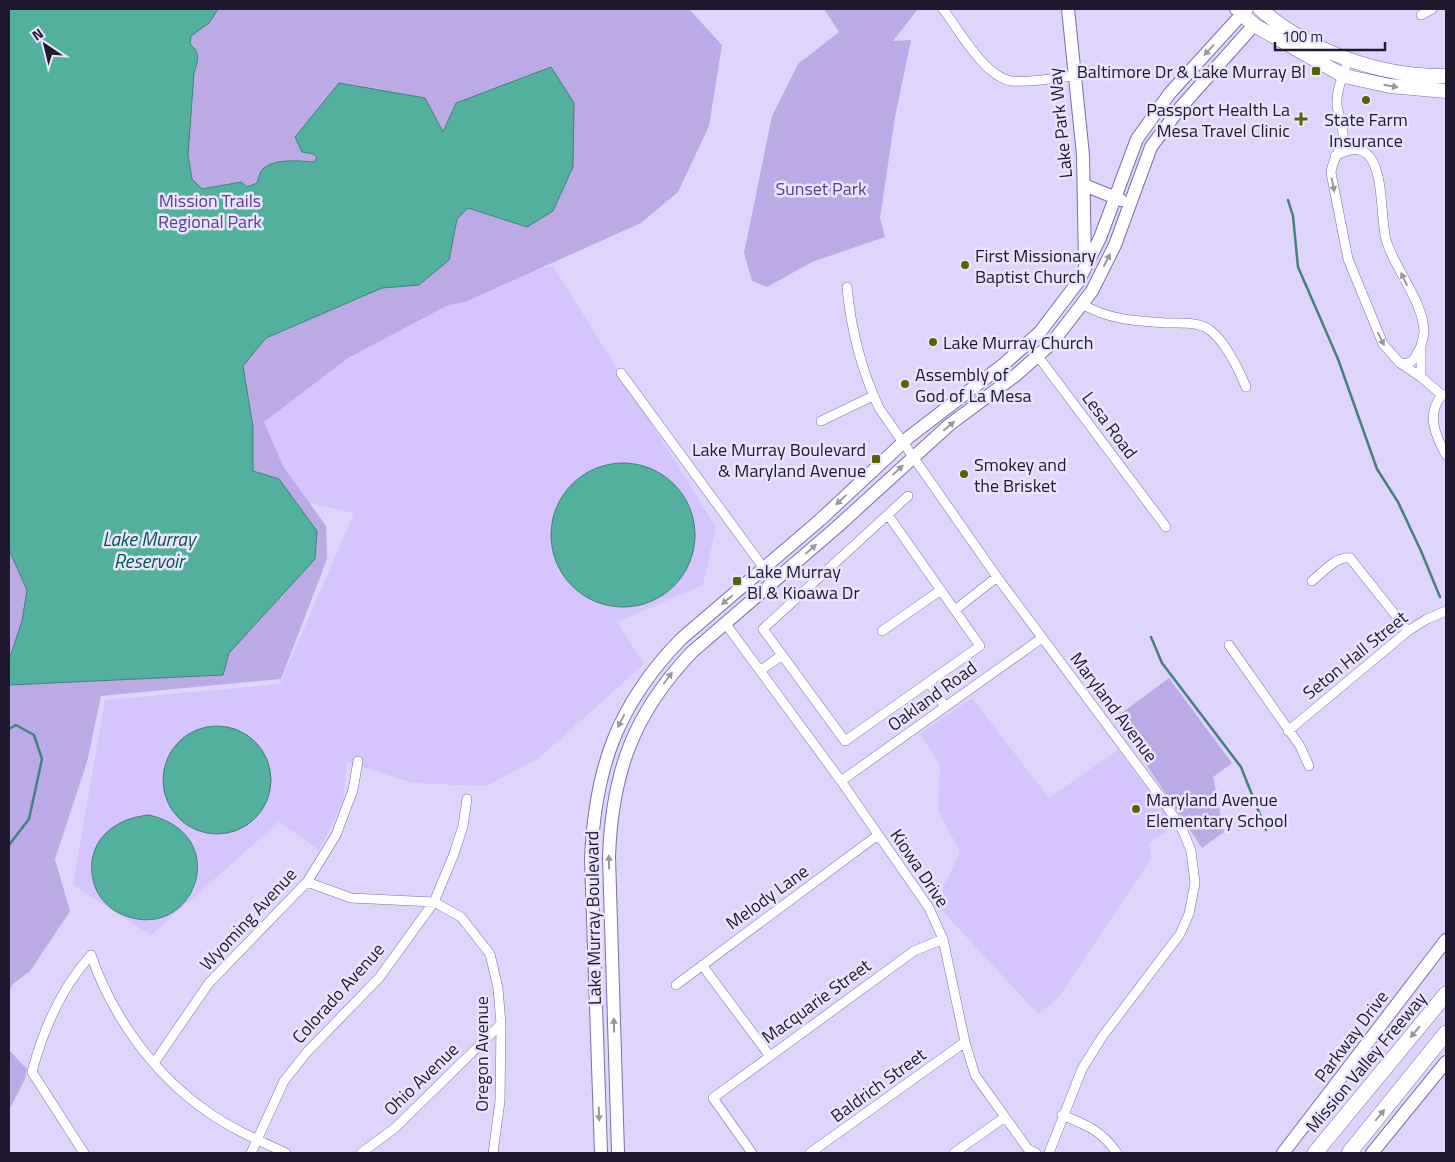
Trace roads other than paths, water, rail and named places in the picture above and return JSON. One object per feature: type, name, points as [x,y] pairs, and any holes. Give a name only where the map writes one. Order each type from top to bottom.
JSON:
[{"type":"highway","name":"Mission Valley Freeway","points":[[1315,1153],[1446,994]]},
{"type":"highway","points":[[1349,1153],[1446,1033]]},
{"type":"main road","name":"Lake Park Way","points":[[1068,9],[1073,76],[1080,124],[1084,185],[1129,203]]},
{"type":"main road","name":"Lake Murray Boulevard","points":[[601,1153],[591,859],[593,821],[606,757],[617,728],[634,696],[663,658],[681,639],[764,569],[903,443],[1028,343],[1059,308],[1078,282],[1100,238],[1137,139],[1151,118],[1241,10]]},
{"type":"main road","points":[[1241,10],[1254,25],[1344,76],[1390,86],[1446,92]]},
{"type":"main road","name":"Lake Murray Boulevard","points":[[618,1153],[609,857],[610,824],[623,762],[641,720],[664,684],[692,652],[774,582],[949,425],[1016,375],[1038,356],[1062,331],[1092,291],[1115,245],[1151,147],[1166,125],[1210,72],[1254,25],[1264,10]]},
{"type":"main road","points":[[1264,10],[1321,48],[1348,59],[1392,72],[1446,76]]},
{"type":"main road","points":[[1084,185],[1085,266]]},
{"type":"main road","name":"Parkway Drive","points":[[1283,1153],[1446,940]]},
{"type":"main road","points":[[1372,1153],[1446,1062]]},
{"type":"main road","points":[[598,1075],[615,1074]]},
{"type":"street","points":[[943,9],[986,68],[998,76],[1018,81],[1073,76]]},
{"type":"street","points":[[1421,15],[1432,9]]},
{"type":"street","points":[[1348,59],[1344,76],[1338,87],[1337,104],[1344,139],[1335,156],[1331,173],[1348,259],[1383,344],[1400,363],[1444,394],[1435,403],[1433,422],[1438,440],[1446,455]]},
{"type":"street","points":[[1344,139],[1374,163],[1380,178],[1386,242],[1420,314],[1424,331],[1421,376]]},
{"type":"street","points":[[1335,156],[1346,151],[1361,152]]},
{"type":"street","name":"Maryland Avenue","points":[[847,288],[856,343],[873,396],[912,457],[997,577],[1160,796],[1188,841],[1195,872],[1193,904],[1180,934],[1102,1037],[1082,1069],[1062,1115],[1049,1153]]},
{"type":"street","points":[[1082,304],[1092,310],[1128,321],[1191,323],[1205,328],[1232,358],[1246,387]]},
{"type":"street","name":"Lesa Road","points":[[1028,343],[1166,527]]},
{"type":"street","points":[[1400,363],[1413,362],[1422,346]]},
{"type":"street","points":[[621,373],[774,582]]},
{"type":"street","points":[[821,421],[873,396]]},
{"type":"street","points":[[888,515],[980,646],[845,741],[763,630],[908,496]]},
{"type":"street","points":[[1312,580],[1337,561],[1344,557],[1350,558],[1408,631]]},
{"type":"street","points":[[955,610],[997,577]]},
{"type":"street","points":[[882,631],[941,590]]},
{"type":"street","name":"Seton Hall Street","points":[[1288,731],[1408,631],[1427,619],[1446,611]]},
{"type":"street","name":"Kiowa Drive","points":[[725,624],[916,887],[932,913],[943,939],[965,1042],[975,1075],[1028,1149],[1036,1153]]},
{"type":"street","name":"Oakland Road","points":[[840,781],[1042,638]]},
{"type":"street","points":[[1229,645],[1288,731],[1309,766]]},
{"type":"street","points":[[760,671],[782,655]]},
{"type":"street","points":[[929,682],[945,707]]},
{"type":"street","name":"Wyoming Avenue","points":[[154,1063],[209,983],[307,882],[336,835],[353,790],[358,761]]},
{"type":"street","name":"Colorado Avenue","points":[[251,1153],[284,1082],[307,1052],[379,978],[434,902],[454,854],[463,826],[467,798]]},
{"type":"street","name":"Melody Lane","points":[[676,984],[878,835]]},
{"type":"street","name":"Oregon Avenue","points":[[307,882],[351,898],[434,902],[461,917],[490,954],[498,988],[501,1024],[500,1101],[493,1153]]},
{"type":"street","name":"Macquarie Street","points":[[752,1153],[713,1098],[769,1055],[914,951],[943,939]]},
{"type":"street","points":[[84,1153],[32,1072],[56,1008],[74,974],[91,954],[100,982],[124,1026],[154,1063],[207,1112],[257,1140],[286,1153]]},
{"type":"street","points":[[702,966],[769,1055]]},
{"type":"street","name":"Ohio Avenue","points":[[361,1153],[395,1128],[501,1024]]},
{"type":"street","name":"Baldrich Street","points":[[810,1153],[965,1042]]},
{"type":"street","points":[[1062,1115],[1089,1126],[1107,1138],[1117,1153]]},
{"type":"street","points":[[954,1153],[1005,1117]]},
{"type":"water","name":"Lake Murray Reservoir","points":[[9,9],[218,9],[209,23],[191,36],[190,44],[198,57],[194,73],[188,155],[192,179],[202,189],[241,182],[247,187],[257,183],[262,171],[274,163],[287,161],[314,162],[317,158],[314,154],[302,152],[295,137],[339,83],[425,98],[443,132],[456,103],[551,67],[574,103],[573,167],[553,211],[527,227],[468,208],[457,219],[449,260],[419,285],[382,288],[266,338],[243,366],[253,427],[253,471],[279,479],[317,531],[315,559],[229,653],[223,675],[9,685],[9,660],[22,621],[27,590],[9,550]]},
{"type":"water","points":[[623,463],[651,468],[674,484],[690,507],[695,535],[690,563],[674,586],[651,602],[623,607],[595,602],[572,586],[556,563],[551,535],[556,507],[572,484],[595,468]]},
{"type":"water","points":[[217,726],[238,730],[255,742],[267,759],[271,780],[267,801],[255,818],[238,830],[217,834],[196,830],[179,818],[167,801],[163,780],[167,759],[179,742],[196,730]]},
{"type":"water","points":[[149,815],[176,826],[191,843],[197,864],[195,884],[184,902],[168,915],[146,920],[121,914],[108,906],[96,889],[92,870],[93,857],[97,845],[112,828],[123,821]]},
{"type":"waterway","points":[[1288,200],[1293,216],[1298,267],[1338,359],[1377,469],[1398,502],[1440,597]]},
{"type":"waterway","points":[[1151,637],[1162,663],[1241,767],[1266,830]]},
{"type":"waterway","points":[[9,729],[16,725],[34,735],[42,759],[29,819],[9,845]]},
{"type":"place","name":"Baltimore Dr & Lake Murray Bl","points":[[1316,71]]},
{"type":"place","name":"State Farm Insurance","points":[[1366,100]]},
{"type":"place","name":"Passport Health La Mesa Travel Clinic","points":[[1301,119]]},
{"type":"place","name":"First Missionary Baptist Church","points":[[965,265]]},
{"type":"place","name":"Lake Murray Church","points":[[933,342]]},
{"type":"place","name":"Assembly of God of La Mesa","points":[[905,384]]},
{"type":"place","name":"Lake Murray Boulevard & Maryland Avenue","points":[[876,459]]},
{"type":"place","name":"Smokey and the Brisket","points":[[964,474]]},
{"type":"place","name":"Lake Murray Bl & Kioawa Dr","points":[[737,581]]},
{"type":"place","name":"Maryland Avenue Elementary School","points":[[1136,809]]},
{"type":"park label","name":"Sunset Park","points":[[821,188]]},
{"type":"park label","name":"Mission Trails Regional Park","points":[[210,210]]}]
